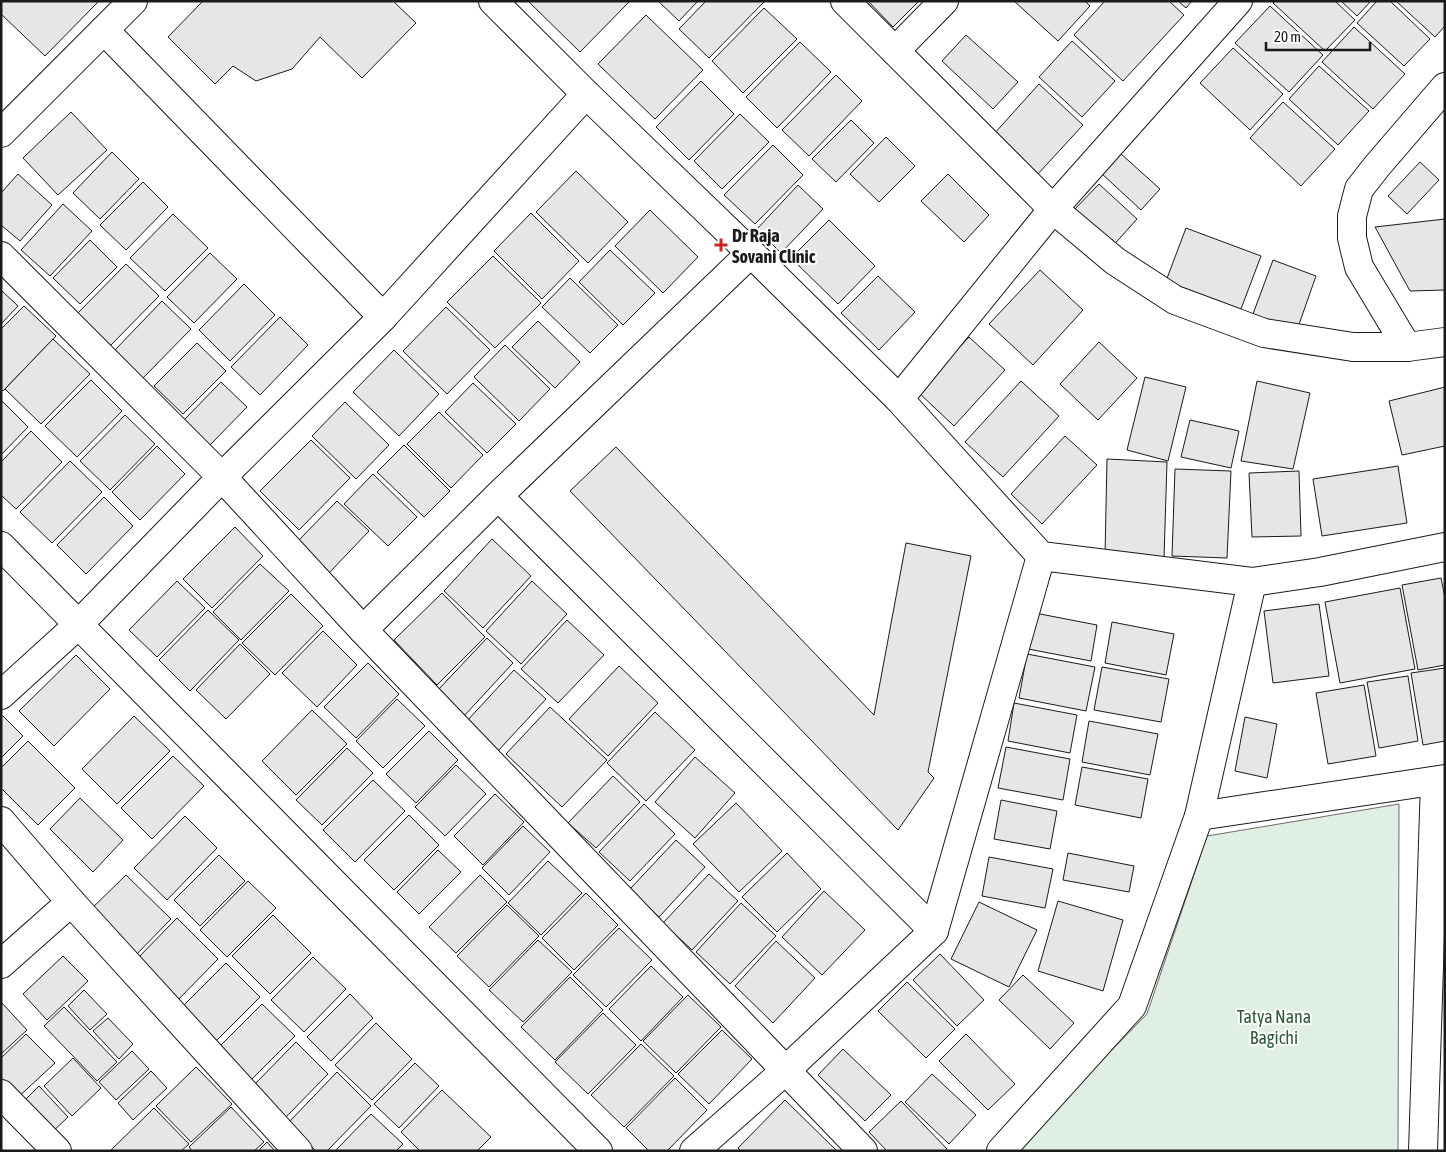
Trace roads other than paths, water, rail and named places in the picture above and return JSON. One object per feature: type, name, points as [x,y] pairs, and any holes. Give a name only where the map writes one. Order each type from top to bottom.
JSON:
[{"type":"street","points":[[1,132],[133,1]]},
{"type":"street","points":[[493,1],[899,399],[1041,556],[1252,582],[1320,572],[1445,547]]},
{"type":"street","points":[[845,1],[1053,209],[1115,261],[1175,300],[1264,333],[1353,346],[1407,347],[1445,342]]},
{"type":"street","points":[[895,51],[944,1]]},
{"type":"street","points":[[899,399],[1053,209],[1238,1]]},
{"type":"street","points":[[104,30],[383,317]]},
{"type":"street","points":[[1407,347],[1359,267],[1352,238],[1352,216],[1359,189],[1445,87]]},
{"type":"street","points":[[1,695],[78,625],[222,477],[383,317],[586,94]]},
{"type":"street","points":[[363,630],[498,496],[751,253]]},
{"type":"street","points":[[1,256],[222,477],[363,630],[863,1151]]},
{"type":"street","points":[[498,496],[934,932]]},
{"type":"street","points":[[1,546],[598,1151]]},
{"type":"street","points":[[694,1151],[786,1070],[934,932],[1041,556]]},
{"type":"street","points":[[1001,1151],[1132,1006],[1199,816],[1252,582]]},
{"type":"street","points":[[1199,816],[1440,780],[1423,1151]]},
{"type":"street","points":[[1,821],[71,902],[298,1151]]},
{"type":"street","points":[[1,964],[71,902]]},
{"type":"street","points":[[1,1094],[56,1151]]},
{"type":"place","name":"Dr Raja Sovani Clinic","points":[[721,245]]},
{"type":"park label","name":"Tatya Nana Bagichi","points":[[1274,1026]]}]
